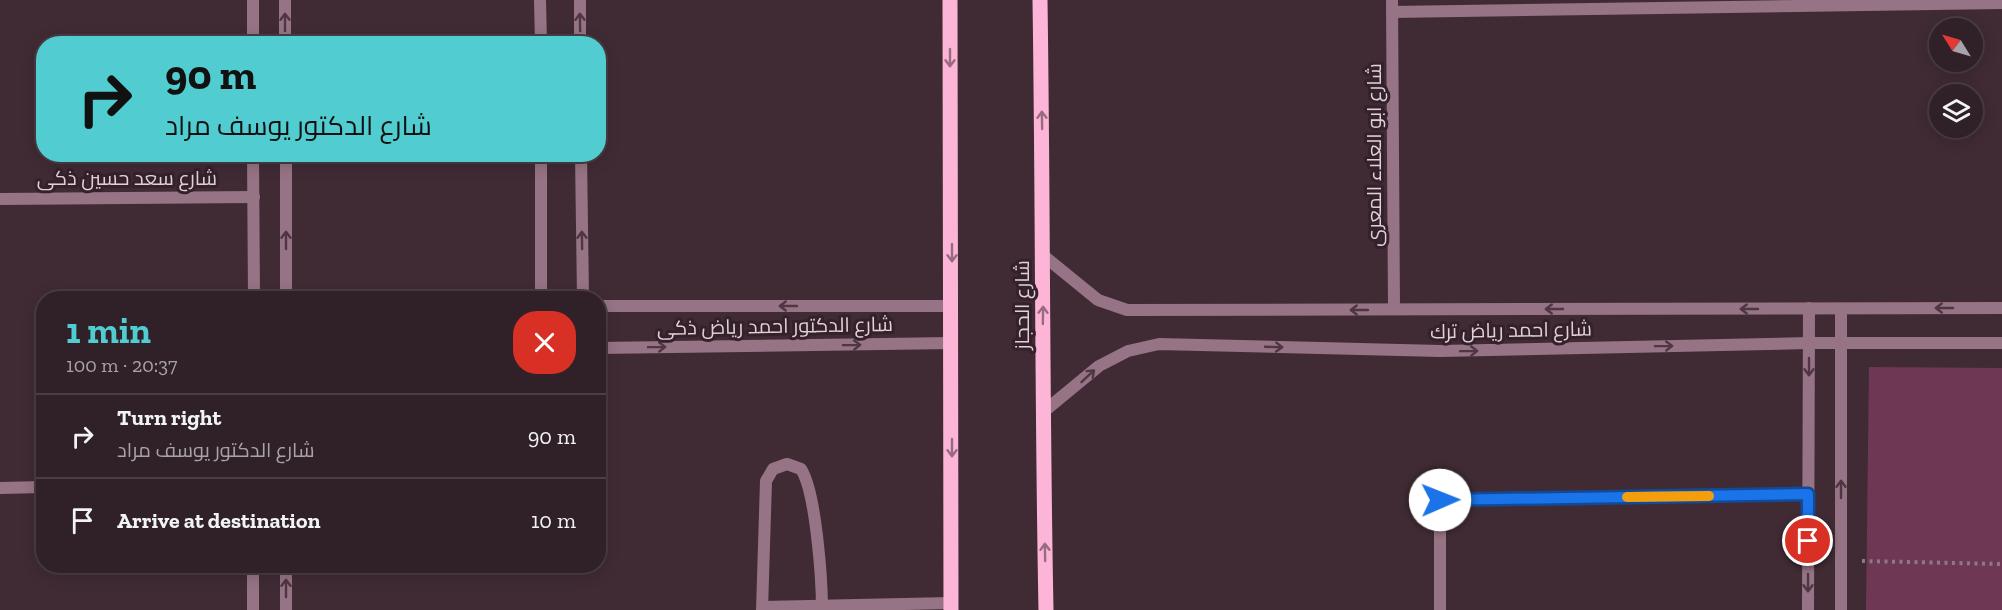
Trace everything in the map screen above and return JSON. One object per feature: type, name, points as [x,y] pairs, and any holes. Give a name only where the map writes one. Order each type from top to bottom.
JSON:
[{"type":"main road","points":[[950,0],[951,606]]},
{"type":"main road","name":"شارع الحجاز","points":[[1040,0],[1044,256],[1042,413],[1046,610]]},
{"type":"street","points":[[253,0],[253,36]]},
{"type":"street","points":[[285,0],[285,36]]},
{"type":"street","points":[[540,0],[541,36]]},
{"type":"street","points":[[580,0],[580,36]]},
{"type":"street","points":[[1392,6],[2002,3]]},
{"type":"street","name":"شارع ابو العلاء المعرى","points":[[1392,6],[1395,309]]},
{"type":"street","points":[[253,162],[254,291]]},
{"type":"street","points":[[286,162],[286,291]]},
{"type":"street","points":[[541,162],[541,291]]},
{"type":"street","points":[[581,162],[583,291]]},
{"type":"street","name":"شارع سعد حسين ذكى","points":[[0,199],[254,196]]},
{"type":"street","name":"شارع احمد رياض ترك","points":[[1044,256],[1098,300],[1127,310],[2002,308]]},
{"type":"street","name":"شارع الدكتور احمد رياض ذكى","points":[[606,306],[952,306]]},
{"type":"street","points":[[1808,610],[1809,308]]},
{"type":"street","points":[[1841,610],[1842,309]]},
{"type":"street","name":"شارع الدكتور احمد رياض ذكى","points":[[606,348],[952,343]]},
{"type":"street","name":"شارع احمد رياض ترك","points":[[1042,413],[1099,366],[1128,351],[1160,344],[1440,351],[1809,343],[2002,343]]},
{"type":"street","points":[[822,608],[817,545],[807,483],[801,469],[787,464],[773,469],[766,482],[763,609],[951,606]]},
{"type":"street","points":[[0,488],[36,487]]},
{"type":"street","points":[[1440,610],[1440,500],[1808,494]]},
{"type":"street","points":[[253,573],[253,610]]},
{"type":"street","points":[[286,573],[286,610]]},
{"type":"path","points":[[1841,561],[2002,564]]},
{"type":"shaded area","points":[[1869,367],[2002,368],[2002,610],[1866,610]]},
{"type":"slow traffic","points":[[1627,497],[1709,496]]},
{"type":"route","points":[[1440,500],[1808,494],[1808,541]]}]
